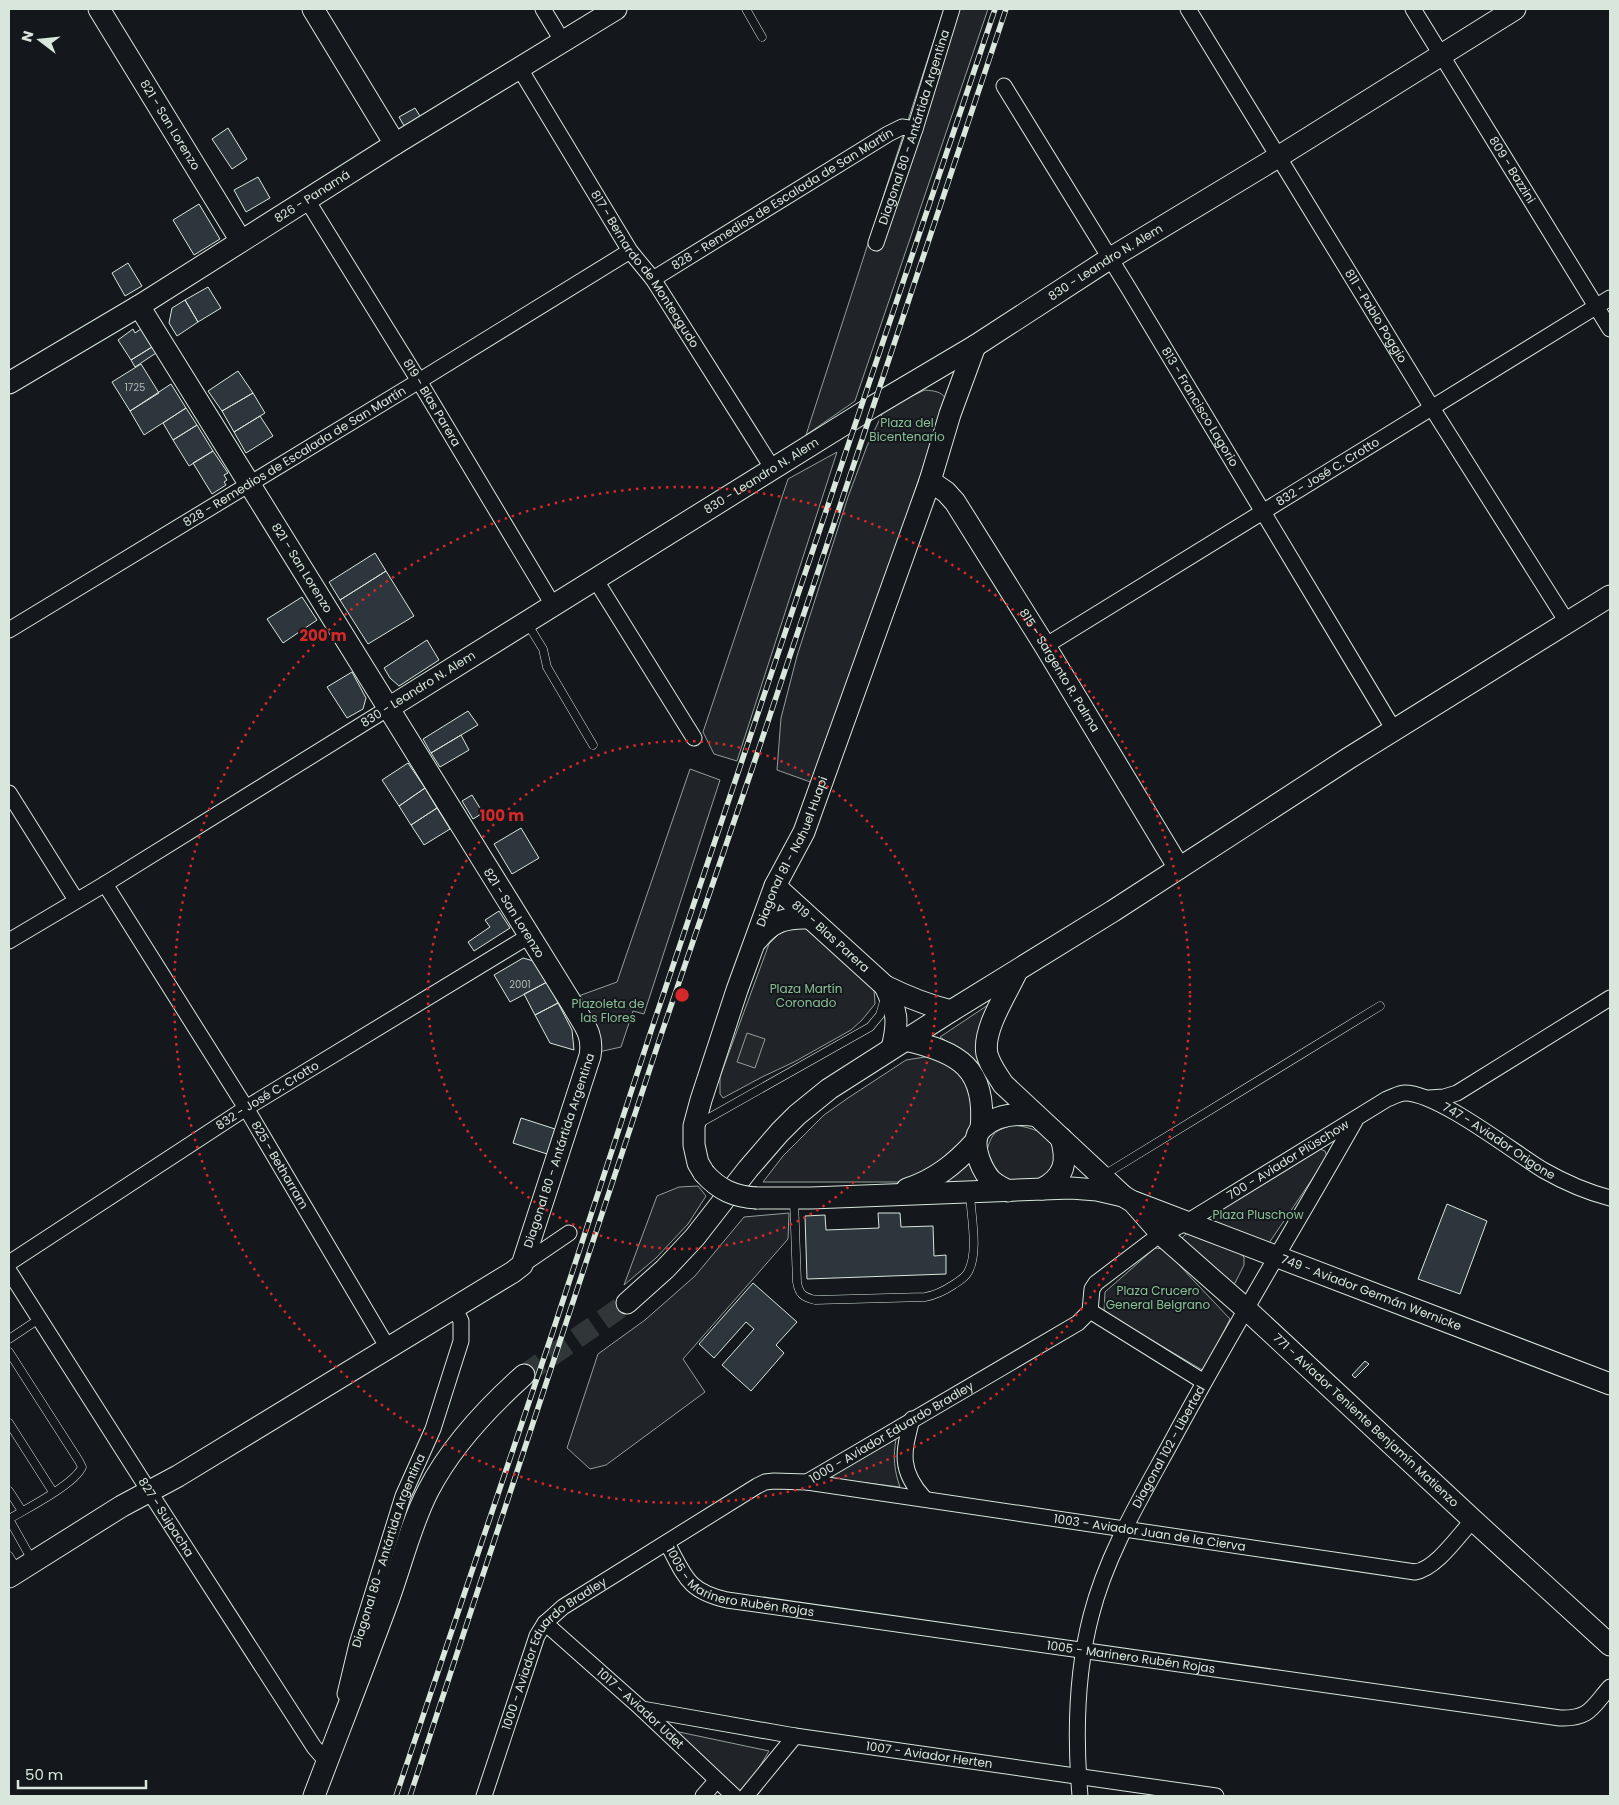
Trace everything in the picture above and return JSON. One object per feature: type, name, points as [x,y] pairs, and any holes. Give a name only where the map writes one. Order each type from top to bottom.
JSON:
[{"type":"street","name":"821 - San Lorenzo","points":[[99,9],[241,241]]},
{"type":"street","points":[[313,9],[395,144]]},
{"type":"street","points":[[543,9],[563,42]]},
{"type":"street","name":"826 - Panamá","points":[[9,384],[139,306],[395,144],[616,9]]},
{"type":"street","name":"Diagonal 80 - Antártida Argentina","points":[[876,243],[915,129],[952,9]]},
{"type":"street","name":"811 - Pablo Poggio","points":[[1188,9],[1432,408],[1567,622]]},
{"type":"street","name":"809 - Bazzini","points":[[1413,9],[1610,329]]},
{"type":"street","name":"830 - Leandro N. Alem","points":[[9,942],[975,346],[1109,259],[1515,9]]},
{"type":"street","name":"817 - Bernardo de Monteagudo","points":[[520,69],[630,252],[653,279],[773,469]]},
{"type":"street","name":"813 - Francisco Lagorio","points":[[1004,86],[1394,730]]},
{"type":"street","name":"828 - Remedios de Escalada de San Martín","points":[[653,279],[888,134],[902,127],[915,129]]},
{"type":"street","name":"819 - Blas Parera","points":[[307,200],[553,605]]},
{"type":"street","name":"828 - Remedios de Escalada de San Martín","points":[[9,630],[630,252]]},
{"type":"street","name":"832 - José C. Crotto","points":[[1045,646],[1610,298]]},
{"type":"street","name":"821 - San Lorenzo","points":[[139,306],[590,1035]]},
{"type":"street","name":"Diagonal 81 - Nahuel Huapi","points":[[975,346],[950,414],[930,481],[804,832],[775,886],[737,990],[701,1100],[694,1126],[694,1145],[698,1163],[712,1182],[733,1195],[745,1198],[1008,1191]]},
{"type":"street","name":"815 - Sargento R. Palma","points":[[930,481],[946,492],[955,502],[1045,646],[1179,868]]},
{"type":"street","points":[[595,579],[694,738]]},
{"type":"street","points":[[627,1303],[695,1237],[763,1151],[797,1115],[829,1089],[1394,730],[1610,596]]},
{"type":"street","points":[[9,794],[76,900]]},
{"type":"street","name":"825 - Betharram","points":[[105,884],[246,1108],[388,1348]]},
{"type":"street","name":"819 - Blas Parera","points":[[775,886],[885,986],[913,1000],[951,1011]]},
{"type":"street","points":[[755,942],[765,930],[779,922],[794,917],[809,918]]},
{"type":"street","name":"832 - José C. Crotto","points":[[9,1263],[246,1108],[529,936]]},
{"type":"street","points":[[1017,971],[988,1033],[987,1054],[993,1071],[1004,1084],[1061,1138],[1065,1153],[1063,1166],[1058,1178],[1042,1189]]},
{"type":"street","name":"819 - Blas Parera","points":[[885,986],[893,1003],[898,1025],[898,1044]]},
{"type":"street","points":[[1426,1098],[1444,1097],[1457,1093],[1610,998]]},
{"type":"street","name":"Diagonal 80 - Antártida Argentina","points":[[522,1265],[590,1056],[592,1044],[590,1035]]},
{"type":"street","points":[[898,1044],[930,1046],[947,1052],[967,1068],[977,1084],[982,1100],[978,1135],[980,1162],[990,1179],[1008,1191],[1083,1188],[1128,1199]]},
{"type":"street","name":"747 - Aviador Origone","points":[[1387,1099],[1405,1093],[1426,1098],[1452,1111],[1544,1171],[1570,1184],[1610,1198]]},
{"type":"street","name":"700 - Aviador Plüschow","points":[[1162,1236],[1387,1099]]},
{"type":"street","points":[[978,1135],[1000,1118],[1022,1114],[1037,1116]]},
{"type":"street","name":"Diagonal 102 - Libertad","points":[[1080,1796],[1077,1745],[1084,1650],[1099,1588],[1125,1529],[1204,1382],[1355,1119]]},
{"type":"street","name":"Diagonal 81 - Nahuel Huapi","points":[[892,1194],[931,1180],[959,1160],[978,1135]]},
{"type":"street","name":"771 - Aviador Teniente Benjamín Matienzo","points":[[1061,1138],[1128,1199],[1162,1236],[1246,1309],[1472,1520],[1610,1645]]},
{"type":"street","name":"749 - Aviador Germán Wernicke","points":[[1128,1199],[1610,1384]]},
{"type":"street","points":[[17,1567],[178,1476],[513,1272],[569,1233]]},
{"type":"street","points":[[1162,1236],[1148,1243],[1096,1283],[1092,1289],[1090,1311],[1204,1382]]},
{"type":"street","name":"827 - Suipacha","points":[[9,1271],[314,1746],[327,1762]]},
{"type":"street","name":"Diagonal 80 - Antártida Argentina","points":[[314,1796],[336,1740],[346,1684],[398,1510],[436,1421],[461,1341],[461,1321],[455,1308]]},
{"type":"street","name":"1000 - Aviador Eduardo Bradley","points":[[484,1796],[532,1651],[544,1623],[563,1607],[757,1486],[765,1482],[774,1481],[807,1482],[1078,1323],[1090,1311]]},
{"type":"street","points":[[336,1740],[414,1524],[428,1491],[449,1457],[480,1418],[524,1375]]},
{"type":"street","points":[[912,1419],[906,1445],[906,1466],[913,1486],[924,1498]]},
{"type":"street","name":"1003 - Aviador Juan de la Cierva","points":[[807,1482],[1415,1572],[1421,1571],[1433,1563],[1472,1520]]},
{"type":"street","name":"1005 - Marinero Rubén Rojas","points":[[667,1543],[687,1580],[698,1589],[714,1597],[1560,1718],[1580,1717],[1587,1713],[1610,1687]]},
{"type":"street","name":"1017 - Aviador Udet","points":[[544,1623],[642,1710],[734,1796]]},
{"type":"street","name":"1007 - Aviador Herten","points":[[642,1710],[795,1736],[1216,1796]]},
{"type":"street","points":[[746,1796],[795,1736]]},
{"type":"street","points":[[703,1796],[716,1781]]},
{"type":"lane","points":[[746,9],[762,37]]},
{"type":"lane","points":[[526,622],[543,649],[547,667],[593,745]]},
{"type":"lane","points":[[694,1126],[870,1027],[880,1015],[884,1006],[885,986]]},
{"type":"lane","points":[[1102,1176],[1380,1006]]},
{"type":"lane","points":[[794,1198],[797,1282],[799,1292],[805,1298],[815,1300],[925,1297],[942,1292],[964,1278],[969,1271],[973,1258],[974,1243],[970,1192]]},
{"type":"lane","points":[[9,1339],[39,1319]]},
{"type":"lane","points":[[9,1352],[82,1467],[79,1474],[9,1519],[17,1567]]},
{"type":"lane","points":[[9,1424],[53,1492]]},
{"type":"lane","points":[[9,1491],[22,1511]]},
{"type":"green space","points":[[944,9],[988,9],[855,401],[806,435]]},
{"type":"green space","name":"Plaza del Bicentenario","points":[[925,390],[940,393],[946,399],[816,784],[777,770],[781,718],[797,656],[848,497],[867,446],[885,408]]},
{"type":"green space","points":[[837,452],[737,761],[714,754],[703,732],[788,479]]},
{"type":"green space","name":"Plazoleta de las Flores","points":[[690,769],[720,780],[644,1014],[633,1011],[621,1047],[594,1053],[573,998],[617,982]]},
{"type":"green space","name":"Plaza Martín Coronado","points":[[795,927],[812,929],[874,988],[875,1004],[851,1030],[794,1062],[723,1098],[720,1094],[720,1077],[769,944],[780,933]]},
{"type":"green space","points":[[997,999],[980,1064],[940,1037]]},
{"type":"green space","points":[[931,1056],[964,1074],[974,1097],[974,1117],[969,1139],[913,1182],[763,1182],[783,1156],[824,1115],[906,1060]]},
{"type":"green space","points":[[1014,1125],[1038,1131],[1050,1140],[1056,1153],[1056,1164],[1050,1177],[1034,1184],[1010,1181],[1002,1176],[994,1166],[987,1150],[991,1139],[999,1130]]},
{"type":"green space","name":"Plaza Pluschow","points":[[1320,1149],[1325,1151],[1327,1157],[1267,1246],[1215,1222],[1214,1216],[1218,1211]]},
{"type":"green space","points":[[970,1158],[984,1185],[939,1186]]},
{"type":"green space","points":[[698,1186],[706,1196],[688,1224],[656,1258],[624,1285],[657,1196],[679,1187]]},
{"type":"green space","points":[[789,1213],[788,1239],[683,1359],[705,1392],[606,1465],[590,1469],[567,1448],[598,1354],[645,1320],[695,1276],[744,1217]]},
{"type":"green space","points":[[1192,1233],[1236,1250],[1244,1257],[1244,1265],[1235,1283],[1230,1285],[1182,1238],[1186,1234]]},
{"type":"green space","name":"Plaza Crucero General Belgrano","points":[[1155,1248],[1164,1249],[1230,1319],[1204,1371],[1104,1312],[1105,1292]]},
{"type":"green space","points":[[896,1439],[896,1475],[900,1487],[825,1478]]},
{"type":"green space","points":[[665,1729],[769,1751],[742,1796]]},
{"type":"shaded area","points":[[747,1033],[765,1039],[755,1068],[737,1062]]},
{"type":"building","points":[[415,108],[423,121],[407,131],[399,117]]},
{"type":"building","points":[[228,128],[247,159],[232,169],[212,139]]},
{"type":"building","points":[[258,177],[270,198],[246,212],[234,190]]},
{"type":"building","points":[[199,204],[220,239],[194,255],[173,220]]},
{"type":"building","points":[[128,263],[142,286],[125,296],[112,273]]},
{"type":"building","points":[[208,287],[221,308],[198,322],[185,300]]},
{"type":"building","points":[[185,300],[198,322],[177,336],[169,323],[172,308]]},
{"type":"building","points":[[133,329],[135,333],[141,329],[152,347],[131,360],[118,340]]},
{"type":"building","points":[[152,347],[156,353],[135,367],[131,360]]},
{"type":"building","points":[[141,364],[159,393],[130,411],[112,382]]},
{"type":"building","points":[[238,371],[253,393],[222,411],[208,391]]},
{"type":"building","points":[[171,384],[186,408],[144,435],[130,411]]},
{"type":"building","points":[[253,393],[265,413],[234,432],[222,411]]},
{"type":"building","points":[[186,408],[197,425],[173,440],[163,423]]},
{"type":"building","points":[[260,416],[273,436],[246,453],[234,432]]},
{"type":"building","points":[[197,425],[213,451],[189,466],[173,440]]},
{"type":"building","points":[[213,451],[228,473],[224,475],[227,480],[224,482],[226,485],[212,494],[193,463]]},
{"type":"building","points":[[375,553],[386,571],[340,600],[329,582]]},
{"type":"building","points":[[386,571],[414,616],[368,644],[340,600]]},
{"type":"building","points":[[302,597],[317,620],[283,643],[267,619]]},
{"type":"building","points":[[427,640],[439,660],[399,686],[390,678],[384,668]]},
{"type":"building","points":[[352,672],[366,698],[363,709],[347,718],[327,687]]},
{"type":"building","points":[[468,711],[478,725],[431,753],[423,739]]},
{"type":"building","points":[[461,735],[469,750],[440,767],[431,753]]},
{"type":"building","points":[[408,763],[425,788],[399,806],[382,780]]},
{"type":"building","points":[[425,788],[437,808],[411,825],[399,806]]},
{"type":"building","points":[[472,795],[483,813],[473,819],[462,801]]},
{"type":"building","points":[[437,808],[450,829],[424,845],[411,825]]},
{"type":"building","points":[[521,828],[539,858],[512,874],[494,844]]},
{"type":"building","points":[[499,911],[510,928],[474,951],[468,942],[490,927],[485,920]]},
{"type":"building","points":[[523,958],[537,962],[547,982],[510,1002],[494,975]]},
{"type":"building","points":[[547,982],[558,1003],[535,1015],[524,994]]},
{"type":"building","points":[[558,1003],[572,1030],[574,1050],[550,1043],[535,1015]]},
{"type":"building","points":[[521,1118],[555,1129],[547,1154],[513,1143]]},
{"type":"building","points":[[1447,1204],[1487,1221],[1460,1294],[1418,1279]]},
{"type":"building","points":[[878,1213],[900,1213],[901,1227],[933,1226],[934,1256],[946,1255],[946,1274],[807,1279],[805,1216],[825,1215],[826,1230],[879,1228]]},
{"type":"building","points":[[753,1283],[797,1322],[776,1345],[784,1353],[751,1391],[722,1365],[754,1329],[746,1322],[714,1358],[699,1344]]},
{"type":"building","points":[[1365,1361],[1369,1364],[1355,1378],[1352,1375]]},
{"type":"tunnel","points":[[524,1375],[627,1303]]},
{"type":"railway","points":[[396,1796],[995,9]]},
{"type":"railway","points":[[410,1796],[661,1035],[1006,9]]}]
